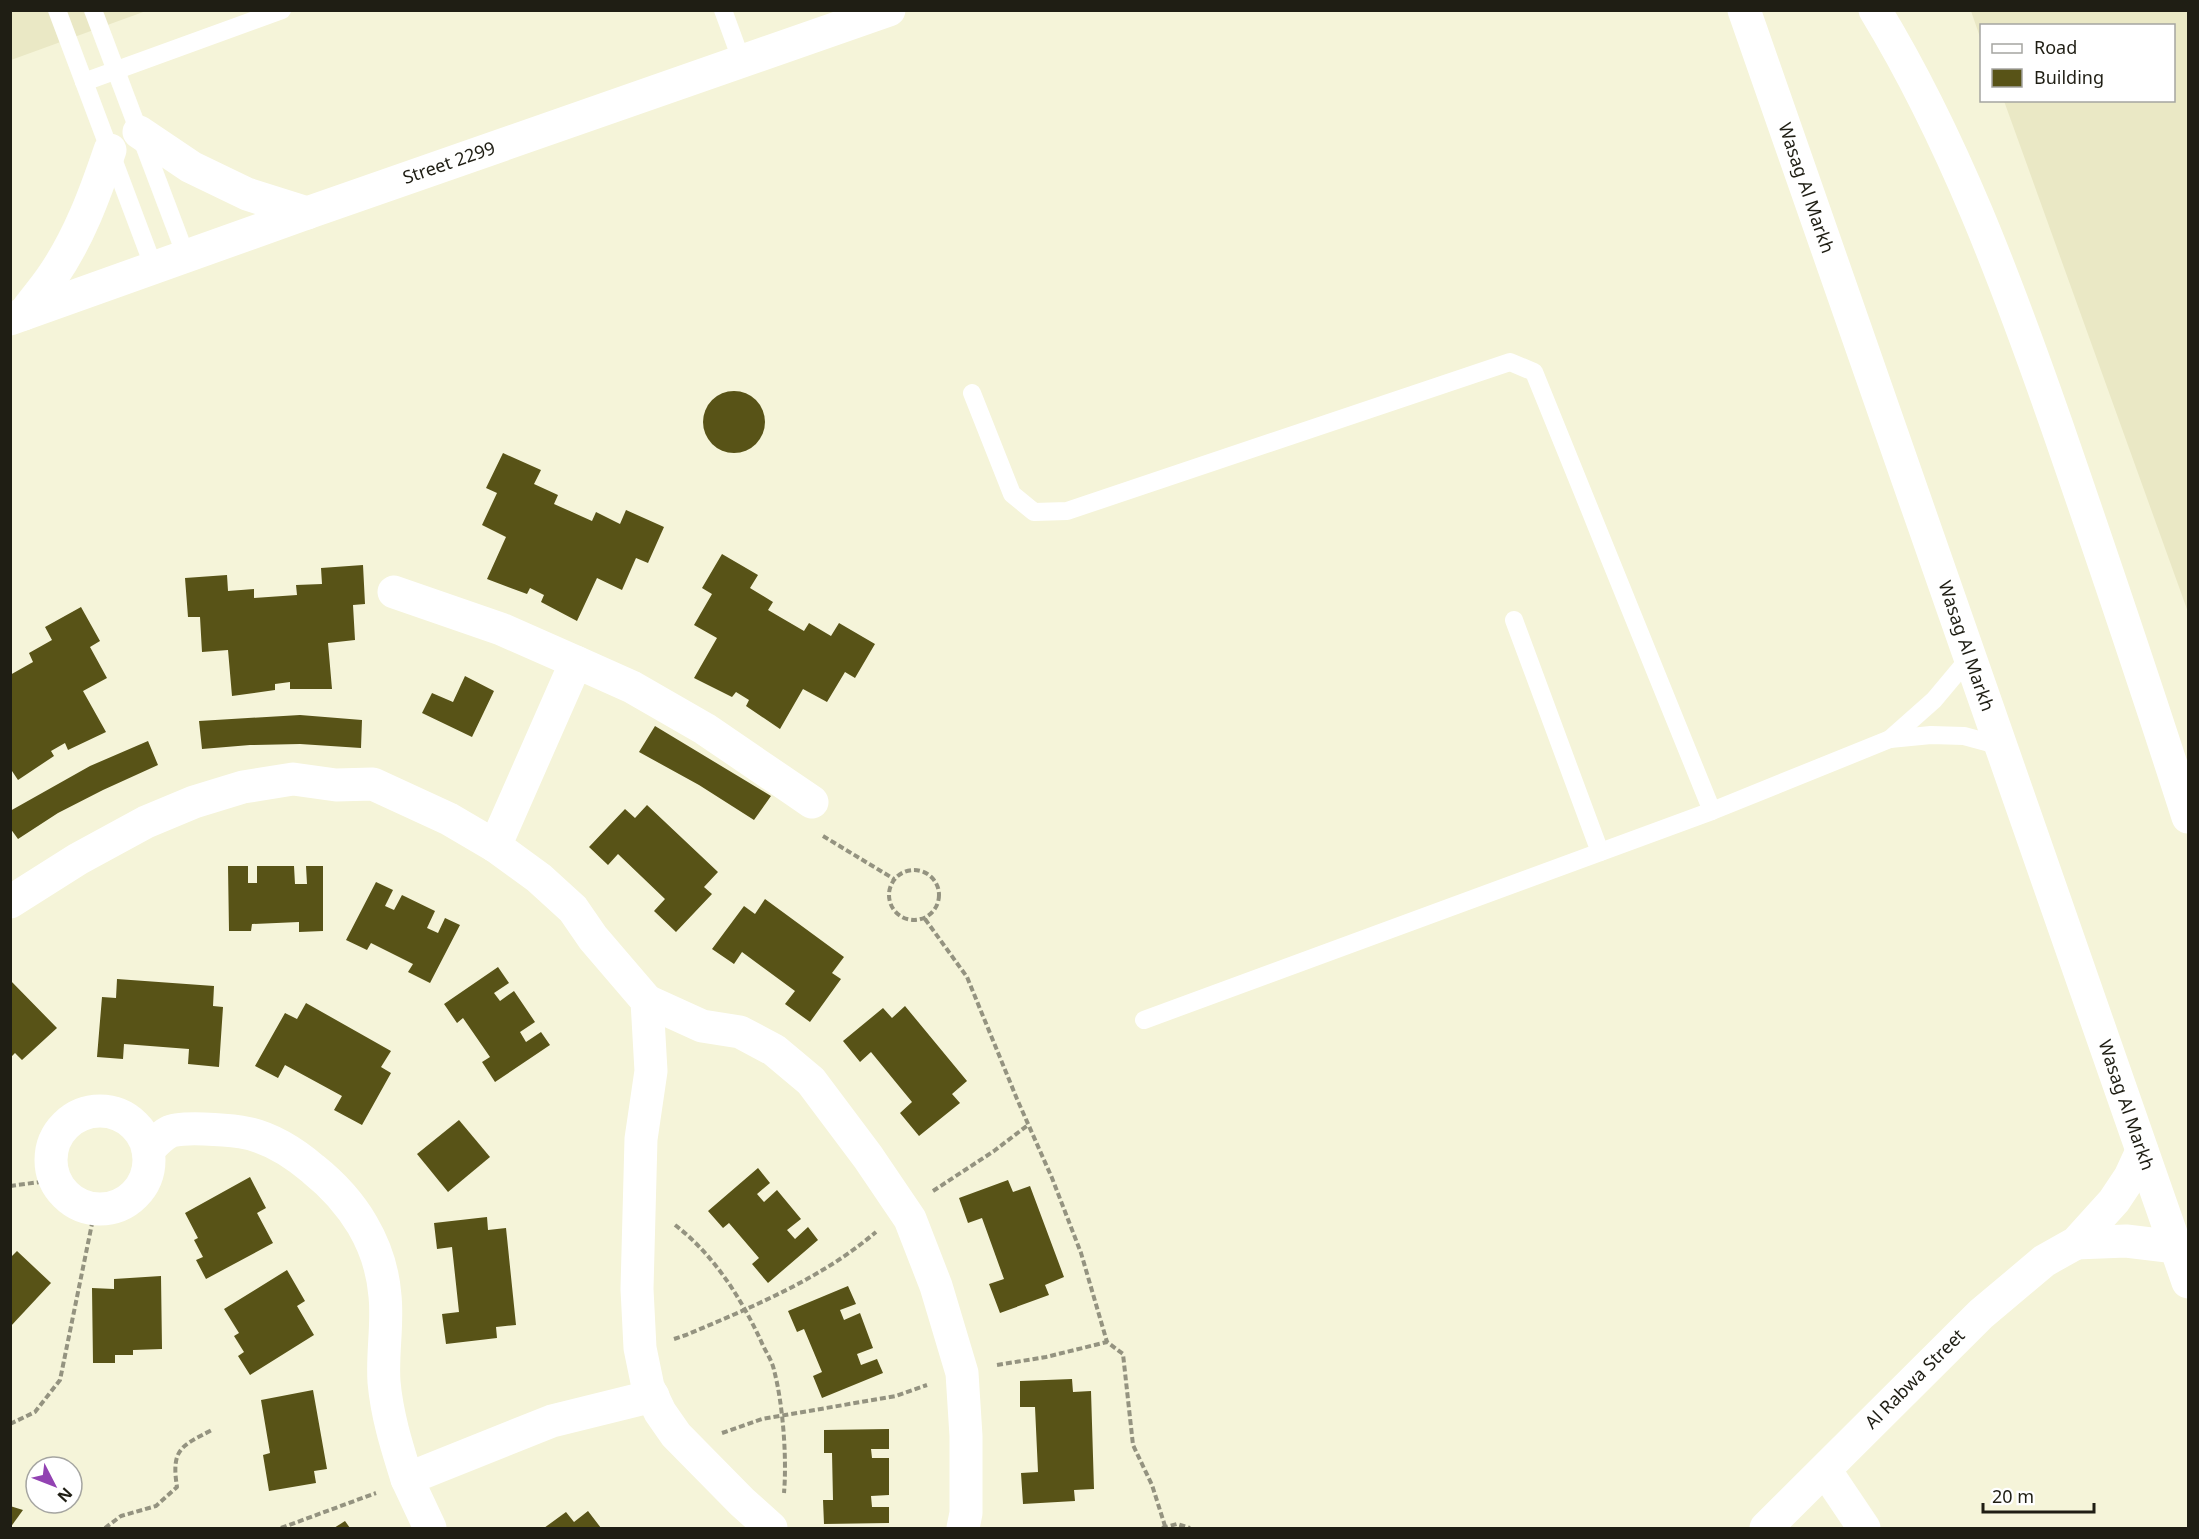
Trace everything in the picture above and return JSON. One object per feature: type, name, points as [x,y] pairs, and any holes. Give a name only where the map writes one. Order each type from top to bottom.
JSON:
[{"type":"street","name":"Street 2299","points":[[17,316],[889,10]]},
{"type":"street","name":"Wasag Al Markh","points":[[1744,10],[2188,1282]]},
{"type":"street","points":[[1875,10],[1962,178],[2019,318],[2120,604],[2188,817]]},
{"type":"street","points":[[139,132],[191,167],[247,194],[307,213]]},
{"type":"street","points":[[17,316],[52,276],[76,237],[95,194],[110,150]]},
{"type":"street","points":[[394,592],[501,629],[632,687],[705,729],[812,801]]},
{"type":"street","points":[[495,846],[576,662]]},
{"type":"street","points":[[10,902],[146,822],[194,802],[243,787],[293,779],[336,785],[373,784],[449,819],[495,846],[539,878],[573,909],[593,938],[647,1001],[702,1026],[740,1032],[774,1050],[811,1081],[903,1208],[910,1219],[936,1286],[962,1373],[966,1436],[966,1513],[963,1528]]},
{"type":"street","points":[[647,1001],[651,1071],[641,1139],[637,1288],[640,1348],[648,1387],[660,1412],[676,1436],[742,1503],[771,1528]]},
{"type":"street","points":[[99,1111],[118,1114],[140,1132],[148,1150],[146,1177],[137,1192],[122,1204],[113,1207],[95,1209],[71,1200],[55,1180],[51,1161],[54,1143],[65,1126],[81,1115],[99,1111]]},
{"type":"street","points":[[148,1150],[170,1131],[213,1129],[254,1134],[282,1147],[307,1163],[334,1185],[349,1203],[379,1260],[385,1296],[384,1381],[388,1419],[407,1479],[430,1528]]},
{"type":"street","name":"Al Rabwa Street","points":[[1766,1528],[1981,1314],[2044,1261],[2076,1244],[2114,1201],[2130,1177],[2142,1151]]},
{"type":"street","name":"Al Rabwa Street","points":[[2076,1244],[2126,1241],[2176,1247]]},
{"type":"street","points":[[407,1479],[552,1421],[653,1396]]},
{"type":"street","points":[[1825,1470],[1864,1528]]},
{"type":"lane","points":[[57,10],[154,267]]},
{"type":"lane","points":[[93,10],[186,256]]},
{"type":"lane","points":[[84,82],[282,10]]},
{"type":"lane","points":[[723,10],[742,62]]},
{"type":"lane","points":[[972,393],[1012,494],[1034,512],[1067,511],[1510,362],[1534,372],[1712,811]]},
{"type":"lane","points":[[1514,620],[1600,852]]},
{"type":"lane","points":[[1890,739],[1934,700],[1970,657]]},
{"type":"lane","points":[[1144,1020],[1712,811],[1890,739],[1931,735],[1964,736],[2001,746]]},
{"type":"path","points":[[812,801],[803,816],[820,834],[894,879]]},
{"type":"path","points":[[915,870],[926,872],[935,880],[940,890],[939,902],[934,912],[925,919],[914,921],[903,918],[893,911],[889,900],[889,889],[894,879],[904,872],[915,870]]},
{"type":"path","points":[[925,919],[967,977],[1052,1178],[1081,1253],[1107,1342],[1123,1354],[1134,1445],[1152,1485],[1164,1527],[1177,1524],[1190,1528]]},
{"type":"path","points":[[640,1348],[686,1335],[791,1288],[851,1253],[903,1208],[994,1151],[1028,1125]]},
{"type":"path","points":[[10,1186],[55,1180]]},
{"type":"path","points":[[639,1197],[695,1240],[746,1308],[774,1369],[786,1468],[783,1498]]},
{"type":"path","points":[[10,1424],[35,1412],[60,1380],[95,1209]]},
{"type":"path","points":[[686,1445],[781,1414],[896,1396],[962,1373],[1046,1357],[1107,1342]]},
{"type":"path","points":[[105,1528],[121,1516],[156,1506],[177,1487],[173,1465],[184,1444],[212,1430]]},
{"type":"path","points":[[281,1528],[368,1497],[407,1479]]},
{"type":"shaded area","points":[[11,11],[146,11],[11,60]]},
{"type":"shaded area","points":[[1971,11],[2188,11],[2188,612],[2004,102],[2175,102],[2175,24],[1980,24],[1980,37]]},
{"type":"building","points":[[734,391],[746,393],[756,400],[763,410],[765,422],[763,434],[756,444],[746,451],[734,453],[722,451],[712,444],[705,434],[703,422],[705,410],[712,400],[722,393]]},
{"type":"building","points":[[503,453],[541,470],[534,484],[558,495],[554,504],[592,521],[596,512],[620,524],[626,510],[664,527],[648,563],[636,558],[622,590],[597,578],[577,621],[541,602],[544,595],[530,588],[527,594],[487,579],[506,537],[482,525],[497,493],[486,488]]},
{"type":"building","points":[[722,554],[758,575],[750,588],[773,602],[768,610],[804,631],[809,623],[831,636],[839,623],[875,644],[855,678],[845,672],[827,702],[803,689],[780,729],[746,706],[749,700],[736,692],[732,697],[694,678],[717,638],[694,625],[712,594],[702,588]]},
{"type":"building","points":[[363,565],[365,604],[353,605],[355,640],[328,643],[332,689],[290,689],[290,682],[275,684],[275,690],[232,696],[228,650],[202,652],[200,617],[188,617],[185,578],[227,575],[228,591],[254,589],[254,598],[297,595],[296,585],[322,584],[321,568]]},
{"type":"building","points":[[81,607],[100,641],[90,647],[107,678],[83,691],[106,732],[68,750],[65,743],[51,751],[54,756],[18,780],[10,768],[10,675],[33,662],[29,653],[52,640],[45,627]]},
{"type":"building","points":[[465,676],[494,691],[472,737],[422,713],[432,693],[453,702]]},
{"type":"building","points":[[300,715],[362,720],[361,748],[300,744],[202,749],[199,721]]},
{"type":"building","points":[[655,726],[771,796],[754,820],[699,785],[639,752]]},
{"type":"building","points":[[148,741],[158,765],[58,813],[18,839],[10,828],[10,811],[90,766]]},
{"type":"building","points":[[647,805],[718,872],[704,887],[712,894],[676,932],[654,911],[665,899],[618,854],[608,865],[589,847],[625,809],[635,818]]},
{"type":"building","points":[[228,866],[248,866],[248,883],[257,883],[257,866],[294,866],[295,884],[307,884],[306,866],[323,866],[323,931],[299,932],[299,922],[252,924],[251,931],[229,931]]},
{"type":"building","points":[[376,882],[393,890],[385,906],[394,910],[402,895],[435,911],[427,928],[438,933],[445,918],[460,925],[430,983],[408,972],[413,964],[371,943],[367,950],[346,940]]},
{"type":"building","points":[[765,899],[844,957],[832,973],[841,979],[810,1022],[785,1004],[795,991],[742,952],[734,964],[712,949],[744,906],[755,914]]},
{"type":"building","points":[[498,967],[509,983],[494,993],[500,1001],[514,991],[535,1022],[520,1032],[526,1042],[541,1032],[550,1045],[495,1082],[482,1062],[490,1057],[463,1018],[457,1023],[444,1004]]},
{"type":"building","points":[[117,979],[214,986],[213,1006],[223,1007],[219,1067],[188,1064],[189,1049],[124,1044],[123,1059],[97,1057],[102,997],[116,998]]},
{"type":"building","points":[[10,980],[57,1028],[22,1060],[15,1053],[10,1058]]},
{"type":"building","points":[[306,1003],[391,1051],[381,1067],[391,1073],[362,1125],[334,1110],[342,1096],[285,1065],[278,1078],[255,1066],[285,1013],[297,1019]]},
{"type":"building","points":[[905,1006],[967,1081],[952,1094],[960,1103],[919,1136],[900,1113],[912,1102],[871,1052],[860,1062],[843,1041],[883,1008],[892,1018]]},
{"type":"building","points":[[459,1120],[490,1157],[448,1192],[417,1154]]},
{"type":"building","points":[[758,1168],[770,1183],[757,1194],[764,1202],[777,1190],[801,1219],[787,1230],[795,1239],[808,1227],[818,1240],[768,1283],[752,1264],[759,1258],[729,1223],[723,1228],[708,1211]]},
{"type":"building","points":[[250,1177],[266,1208],[257,1213],[273,1243],[206,1279],[196,1260],[203,1257],[194,1240],[198,1238],[185,1213]]},
{"type":"building","points":[[1008,1180],[1013,1192],[1030,1186],[1064,1277],[1045,1285],[1049,1295],[1000,1313],[989,1284],[1004,1279],[982,1218],[968,1223],[959,1198]]},
{"type":"building","points":[[487,1217],[488,1230],[506,1228],[516,1325],[496,1327],[497,1338],[446,1344],[442,1314],[459,1312],[452,1247],[437,1249],[434,1223]]},
{"type":"building","points":[[17,1251],[51,1283],[10,1327],[10,1258]]},
{"type":"building","points":[[287,1270],[305,1301],[297,1306],[314,1335],[250,1375],[238,1356],[244,1352],[234,1336],[239,1333],[224,1309]]},
{"type":"building","points":[[161,1276],[162,1349],[133,1350],[133,1355],[115,1355],[115,1363],[93,1363],[92,1288],[114,1289],[114,1279]]},
{"type":"building","points":[[848,1286],[856,1304],[840,1310],[844,1320],[860,1313],[873,1348],[857,1354],[861,1365],[877,1359],[883,1373],[822,1398],[813,1376],[822,1372],[804,1329],[797,1332],[788,1311]]},
{"type":"building","points":[[1072,1379],[1073,1392],[1091,1391],[1094,1489],[1074,1490],[1075,1501],[1023,1504],[1021,1473],[1038,1472],[1035,1407],[1020,1407],[1020,1381]]},
{"type":"building","points":[[313,1390],[327,1469],[314,1471],[316,1483],[269,1491],[263,1455],[270,1453],[261,1400]]},
{"type":"building","points":[[889,1429],[889,1449],[871,1449],[872,1458],[889,1458],[889,1495],[871,1496],[872,1507],[889,1507],[889,1523],[824,1524],[823,1500],[833,1500],[832,1453],[824,1453],[824,1430]]},
{"type":"building","points":[[10,1506],[23,1510],[10,1528]]},
{"type":"building","points":[[588,1511],[601,1528],[544,1528],[566,1512],[574,1522]]},
{"type":"building","points":[[345,1521],[350,1528],[334,1528]]}]
